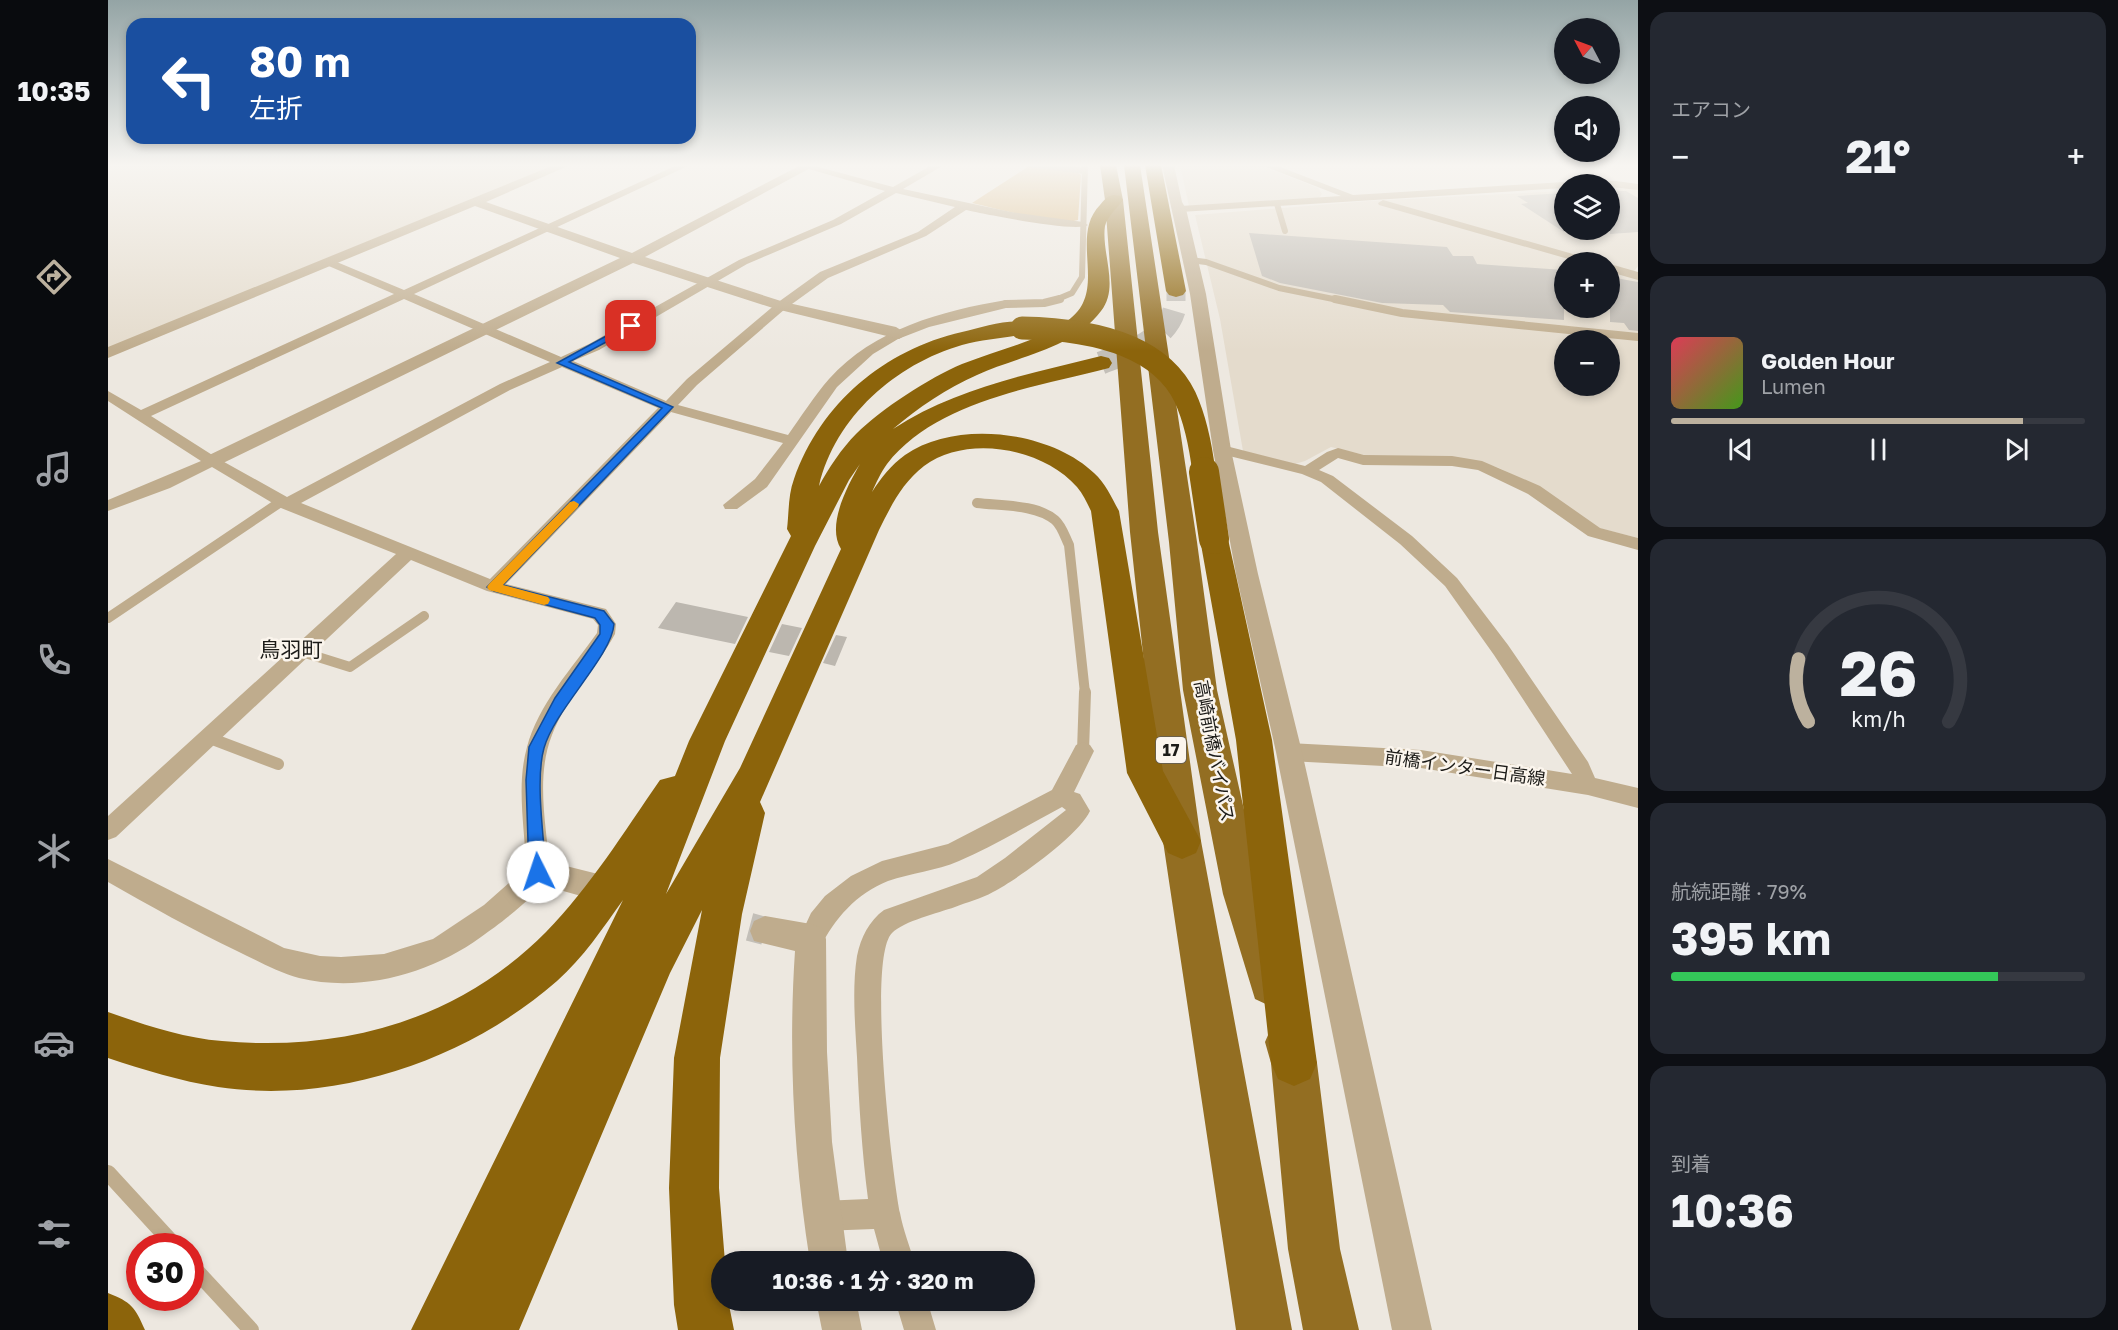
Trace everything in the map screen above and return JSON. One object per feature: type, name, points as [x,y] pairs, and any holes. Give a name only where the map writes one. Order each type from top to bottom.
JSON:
[{"type":"highway","points":[[439,1330],[638,914],[707,741],[800,546],[843,469],[864,440],[907,405],[968,370],[1061,334],[1086,316],[1097,299],[1099,291],[1096,227]]},
{"type":"highway","name":"高崎前橋バイパス","points":[[1126,227],[1144,532],[1182,841],[1264,1330]]},
{"type":"highway","name":"高崎前橋バイパス","points":[[1130,227],[1183,542],[1200,690],[1244,894],[1294,1062],[1314,1249],[1331,1330]]},
{"type":"highway","points":[[1164,227],[1176,291]]},
{"type":"highway","points":[[800,546],[807,480],[825,442],[844,411],[894,366],[935,346],[990,331],[1022,328],[1065,330],[1106,339],[1130,349],[1153,362],[1176,383],[1191,413],[1254,740],[1294,1062]]},
{"type":"highway","points":[[850,555],[855,502],[863,480],[883,452],[915,425],[959,402],[1101,363]]},
{"type":"highway","points":[[491,1330],[655,958],[755,774],[812,648],[850,555],[897,476],[908,465],[934,451],[975,442],[1004,442],[1053,455],[1084,477],[1105,511],[1145,773],[1182,841]]},
{"type":"highway","points":[[108,1035],[125,1042],[210,1064],[273,1069],[322,1065],[382,1053],[427,1038],[477,1011],[519,983],[564,943],[608,887],[707,741]]},
{"type":"highway","points":[[706,1330],[701,1305],[694,1188],[697,1058],[721,914],[755,774]]},
{"type":"highway","points":[[108,1320],[117,1330]]},
{"type":"street","points":[[108,353],[413,227]]},
{"type":"street","points":[[108,506],[165,484],[634,257],[690,227]]},
{"type":"street","points":[[284,503],[504,387],[594,347],[758,255],[825,227]]},
{"type":"street","points":[[494,587],[711,364],[752,333],[781,306],[824,275],[922,234],[933,227]]},
{"type":"street","points":[[1184,227],[1198,294],[1222,450],[1247,574],[1289,752],[1412,1330]]},
{"type":"street","points":[[1467,227],[1555,252]]},
{"type":"street","points":[[140,416],[548,228],[705,283],[781,306],[890,330],[899,334]]},
{"type":"street","points":[[328,262],[668,407],[793,441]]},
{"type":"street","points":[[1620,271],[1638,276]]},
{"type":"street","points":[[731,505],[761,483],[832,384],[845,370],[882,342],[899,334],[970,311],[1006,304]]},
{"type":"street","points":[[108,395],[212,461],[226,467],[284,503],[494,587],[599,614],[607,624],[606,634],[560,702],[537,747],[534,780],[538,872],[492,915],[441,949],[378,967],[339,970],[306,966],[282,960],[212,926],[108,870]]},
{"type":"street","points":[[1222,450],[1307,471],[1327,479],[1434,564],[1451,582],[1544,715],[1580,768],[1588,786]]},
{"type":"street","points":[[1307,471],[1338,453],[1363,459],[1452,461],[1482,466],[1534,490],[1594,532],[1638,544]]},
{"type":"street","points":[[108,830],[409,552]]},
{"type":"street","points":[[826,1251],[809,1088],[808,970],[811,939],[820,921],[834,904],[858,884],[882,872],[952,853],[1060,797],[1083,751]]},
{"type":"street","name":"前橋インター日高線","points":[[1289,752],[1399,756],[1617,791],[1638,798]]},
{"type":"street","points":[[896,1251],[885,1214],[876,1147],[867,1018],[870,956],[876,935],[893,918],[984,885],[1012,866],[1071,821],[1079,811],[1072,801],[1060,797]]},
{"type":"street","points":[[538,872],[588,884]]},
{"type":"street","points":[[765,931],[811,939]]},
{"type":"street","points":[[821,1216],[885,1214]]},
{"type":"street","points":[[838,1311],[842,1330]]},
{"type":"street","points":[[914,1311],[920,1330]]},
{"type":"lane","points":[[1006,304],[1044,303],[1062,299],[1071,293],[1082,278],[1083,227]]},
{"type":"lane","points":[[1284,227],[1285,231]]},
{"type":"lane","points":[[1190,260],[1206,262],[1279,288],[1402,313],[1638,337]]},
{"type":"lane","points":[[108,618],[284,503]]},
{"type":"lane","points":[[977,503],[1030,511],[1053,518],[1060,525],[1069,544],[1085,693],[1086,729],[1083,751]]},
{"type":"lane","points":[[302,652],[350,667],[424,616]]},
{"type":"lane","points":[[207,737],[278,764]]},
{"type":"lane","points":[[108,1173],[163,1233]]},
{"type":"lane","points":[[204,1279],[250,1330]]},
{"type":"shaded area","points":[[108,227],[403,227],[108,348]]},
{"type":"shaded area","points":[[1198,227],[1554,227],[1554,240],[1620,240],[1620,227],[1638,227],[1638,266],[1632,274],[1638,279],[1638,538],[1599,528],[1543,490],[1499,468],[1481,462],[1369,456],[1331,447],[1295,464],[1243,451],[1220,319]]},
{"type":"building","points":[[1620,227],[1638,227],[1638,232],[1620,233]]},
{"type":"building","points":[[1249,233],[1447,247],[1453,256],[1473,256],[1477,264],[1554,269],[1554,318],[1564,318],[1564,320],[1450,312],[1443,305],[1382,303],[1280,283],[1262,276]]},
{"type":"building","points":[[1620,279],[1638,282],[1638,331],[1629,330],[1624,323],[1610,322],[1610,318],[1620,318]]},
{"type":"building","points":[[676,602],[748,617],[735,644],[658,628]]},
{"type":"building","points":[[782,624],[802,628],[789,656],[769,652]]},
{"type":"building","points":[[836,635],[847,637],[835,666],[823,663]]},
{"type":"tunnel","points":[[1176,291],[1176,299]]},
{"type":"tunnel","points":[[1101,363],[1137,348],[1159,333],[1168,324],[1176,299]]},
{"type":"tunnel","points":[[709,916],[765,931]]},
{"type":"slow traffic","points":[[544,600],[494,587],[574,504]]},
{"type":"district","name":"鳥羽町","points":[[291,650]]},
{"type":"route","points":[[538,872],[534,815],[537,747],[560,702],[606,634],[607,624],[599,614],[494,587],[668,407],[562,363],[631,326]]}]
